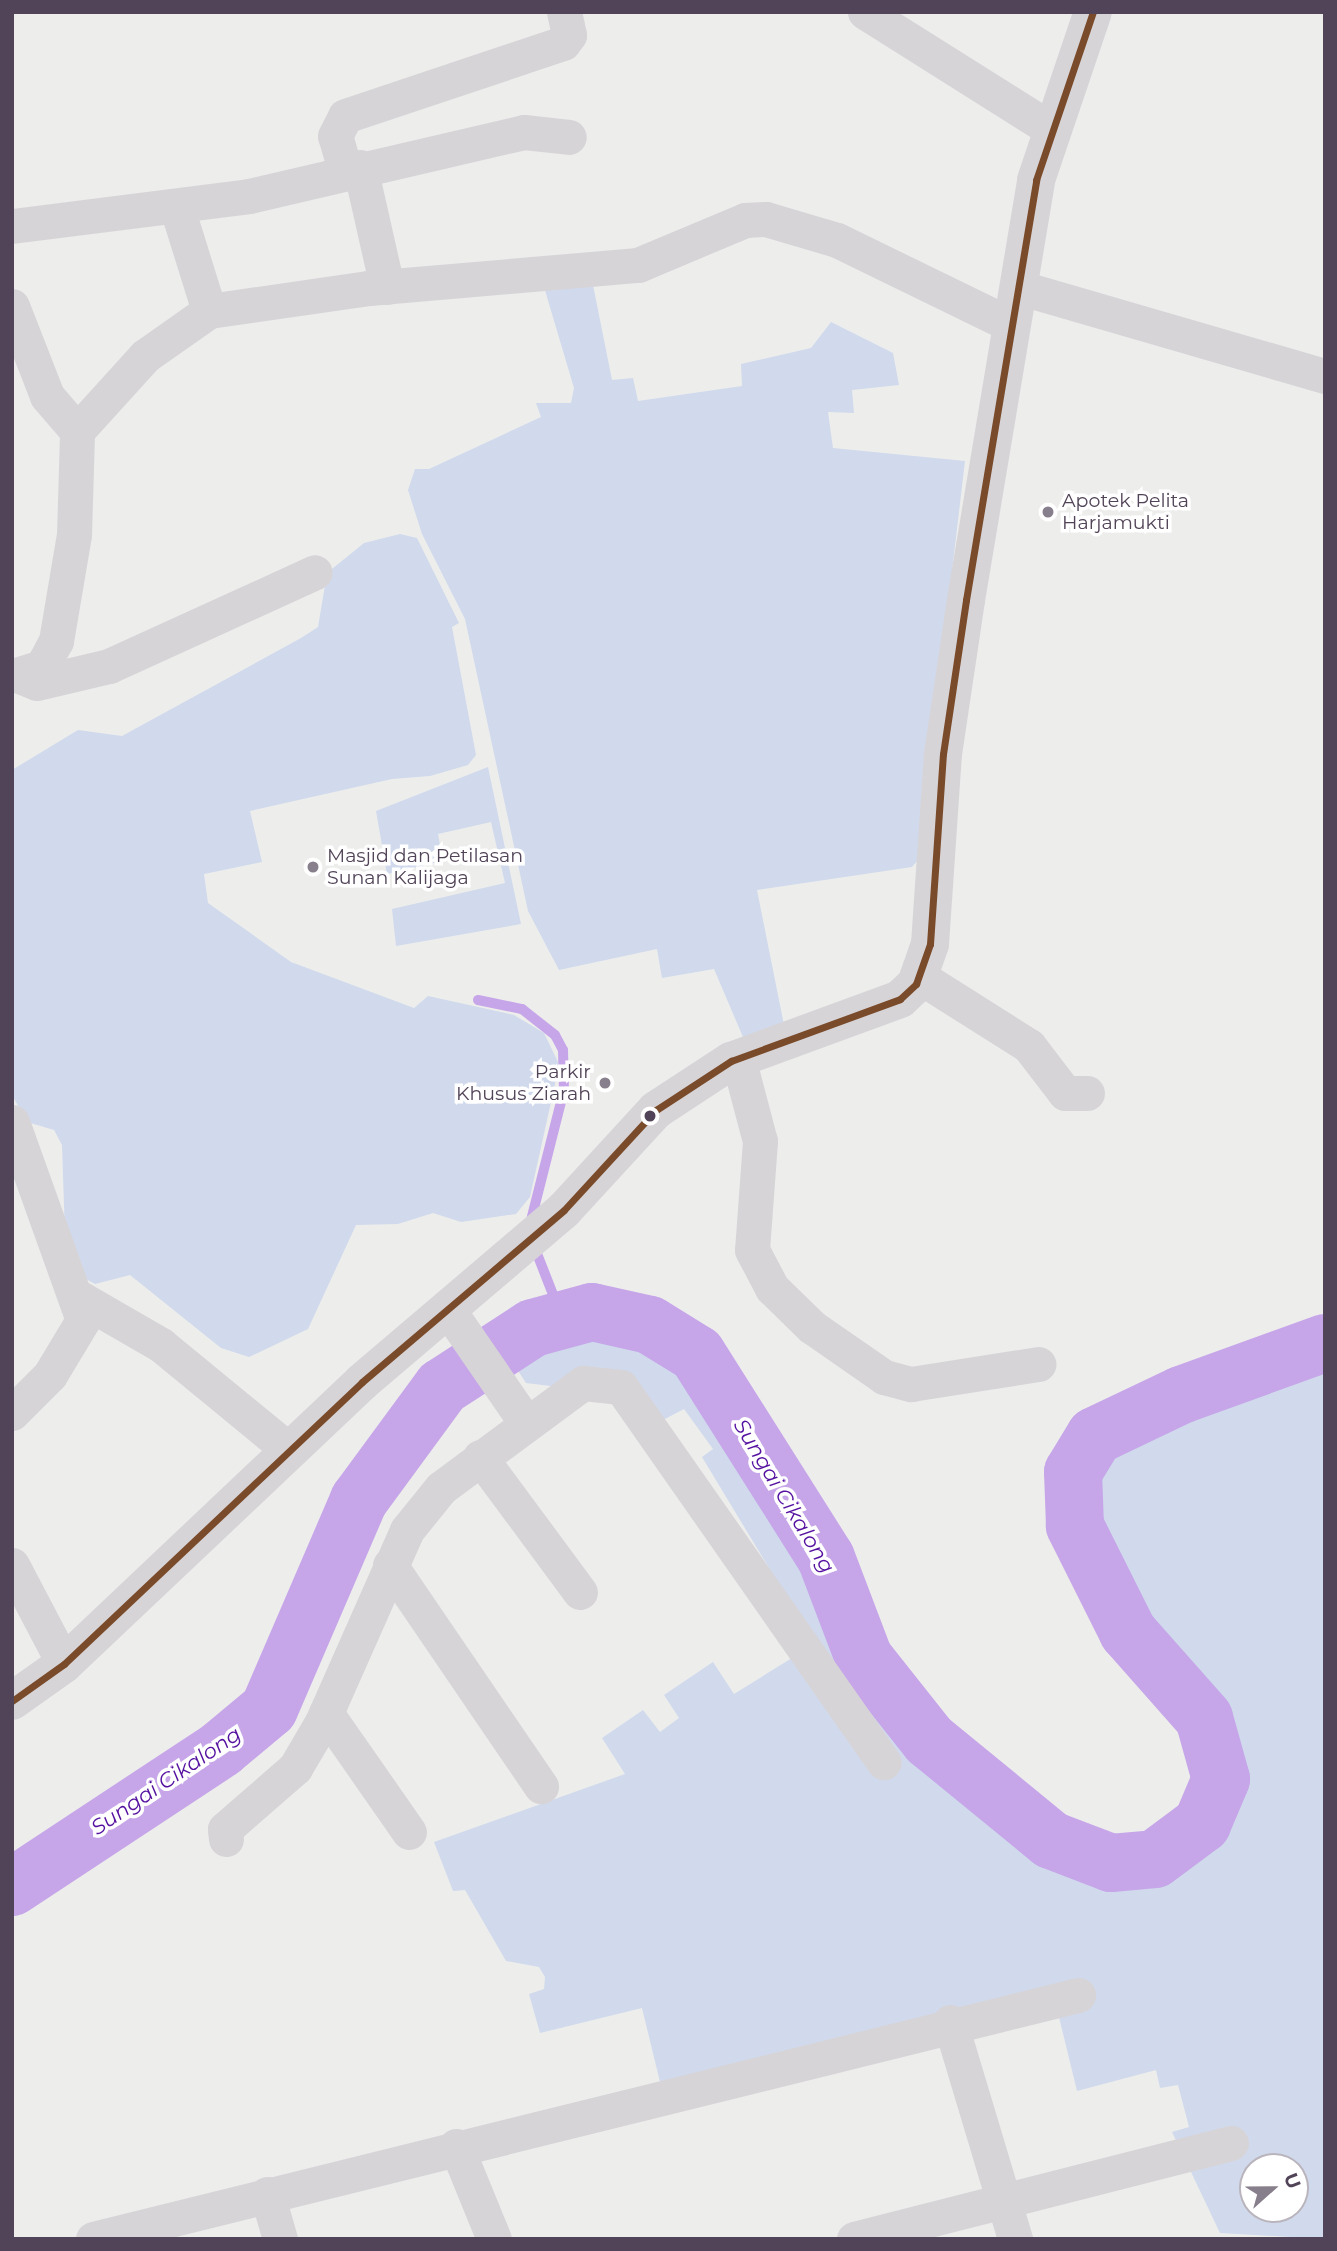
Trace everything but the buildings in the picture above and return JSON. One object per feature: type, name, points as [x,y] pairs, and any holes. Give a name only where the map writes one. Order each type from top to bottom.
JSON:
[{"type":"street","points":[[387,287],[352,169],[335,136],[345,116],[563,43],[569,35],[564,12]]},
{"type":"street","points":[[865,12],[1049,128]]},
{"type":"street","points":[[12,1701],[64,1664],[289,1450],[452,1317],[516,1252],[564,1210],[656,1110],[738,1058],[900,999],[920,976],[930,944],[943,754],[1018,288],[1049,128],[1093,12]]},
{"type":"street","points":[[12,226],[177,208],[524,132],[569,137]]},
{"type":"street","points":[[177,208],[209,311]]},
{"type":"street","points":[[14,674],[42,667],[56,641],[74,535],[77,431],[145,356],[209,311],[387,287],[638,265],[745,220],[766,219],[836,240],[1012,325]]},
{"type":"street","points":[[1018,288],[1325,376]]},
{"type":"street","points":[[12,306],[47,396],[77,431]]},
{"type":"street","points":[[14,674],[37,682],[109,666],[315,572]]},
{"type":"street","points":[[920,976],[1029,1046],[1065,1093],[1087,1093]]},
{"type":"street","points":[[738,1058],[760,1141],[751,1250],[772,1287],[812,1327],[884,1377],[911,1384],[1038,1364]]},
{"type":"street","points":[[12,1122],[78,1297],[83,1320],[77,1336],[12,1413]]},
{"type":"street","points":[[78,1297],[161,1345],[289,1450]]},
{"type":"street","points":[[452,1317],[526,1423]]},
{"type":"street","points":[[226,1839],[225,1829],[295,1768],[327,1713],[407,1530],[441,1488],[583,1383],[621,1387],[884,1762]]},
{"type":"street","points":[[480,1457],[580,1591]]},
{"type":"street","points":[[12,1565],[64,1664]]},
{"type":"street","points":[[390,1565],[541,1786]]},
{"type":"street","points":[[327,1713],[409,1832]]},
{"type":"street","points":[[93,2239],[950,2022],[1078,1994]]},
{"type":"street","points":[[950,2022],[1015,2239]]},
{"type":"street","points":[[854,2239],[1005,2204],[1231,2143]]},
{"type":"street","points":[[456,2146],[494,2239]]},
{"type":"street","points":[[267,2194],[280,2239]]},
{"type":"shaded area","points":[[593,285],[612,380],[633,378],[638,401],[742,386],[741,364],[811,348],[831,322],[893,353],[899,385],[852,390],[854,413],[828,412],[833,448],[965,461],[918,860],[912,867],[757,890],[784,1025],[743,1037],[714,969],[662,978],[657,949],[559,970],[528,911],[465,619],[422,534],[408,490],[415,469],[429,469],[541,417],[536,403],[571,403],[574,388],[544,287]]},
{"type":"shaded area","points":[[400,534],[417,538],[459,623],[452,627],[476,755],[468,765],[430,776],[392,779],[250,811],[262,862],[204,874],[208,903],[291,962],[414,1008],[428,996],[514,1015],[544,1033],[558,1062],[555,1084],[530,1197],[516,1214],[461,1222],[433,1213],[398,1224],[356,1225],[308,1329],[249,1357],[221,1348],[130,1275],[95,1284],[77,1274],[65,1235],[62,1145],[54,1130],[27,1122],[12,1095],[12,770],[78,730],[122,736],[301,638],[318,627],[327,573],[364,543]]},
{"type":"shaded area","points":[[488,767],[521,924],[396,946],[392,909],[505,883],[491,822],[438,834],[443,861],[387,874],[376,811]]},
{"type":"shaded area","points":[[593,1332],[643,1343],[683,1368],[809,1566],[847,1667],[916,1753],[1041,1857],[1108,1882],[1162,1877],[1217,1837],[1241,1781],[1221,1709],[1144,1622],[1094,1521],[1092,1477],[1108,1451],[1188,1413],[1325,1365],[1325,2239],[1220,2233],[1172,2132],[1189,2127],[1178,2085],[1160,2088],[1156,2070],[1077,2091],[1058,2013],[660,2082],[642,2008],[540,2033],[529,1994],[544,1989],[545,1977],[539,1967],[506,1961],[465,1890],[453,1891],[434,1842],[625,1774],[602,1738],[643,1710],[660,1732],[679,1718],[664,1695],[713,1662],[734,1694],[792,1658],[769,1568],[702,1457],[713,1449],[684,1409],[661,1421],[649,1398],[526,1383],[511,1360]]},
{"type":"waterway","points":[[478,1000],[522,1009],[555,1035],[563,1050],[564,1090],[530,1224]]},
{"type":"waterway","points":[[534,1246],[563,1320]]},
{"type":"waterway","name":"Sungai Cikalong","points":[[12,1887],[221,1749],[269,1709],[359,1500],[442,1387],[533,1328],[592,1312],[650,1325],[697,1354],[826,1558],[864,1658],[929,1740],[1051,1840],[1111,1863],[1155,1859],[1202,1824],[1221,1779],[1204,1718],[1128,1632],[1075,1526],[1073,1472],[1095,1436],[1181,1395],[1325,1343]]},
{"type":"transit line","points":[[12,1701],[64,1664],[362,1382],[564,1210],[656,1110],[731,1061],[900,999],[916,984],[930,944],[943,754],[1036,180],[1093,12]]},
{"type":"place","name":"Apotek Pelita Harjamukti","points":[[1048,512]]},
{"type":"place","name":"Masjid dan Petilasan Sunan Kalijaga","points":[[313,867]]},
{"type":"place","name":"Parkir Khusus Ziarah","points":[[605,1083]]}]
